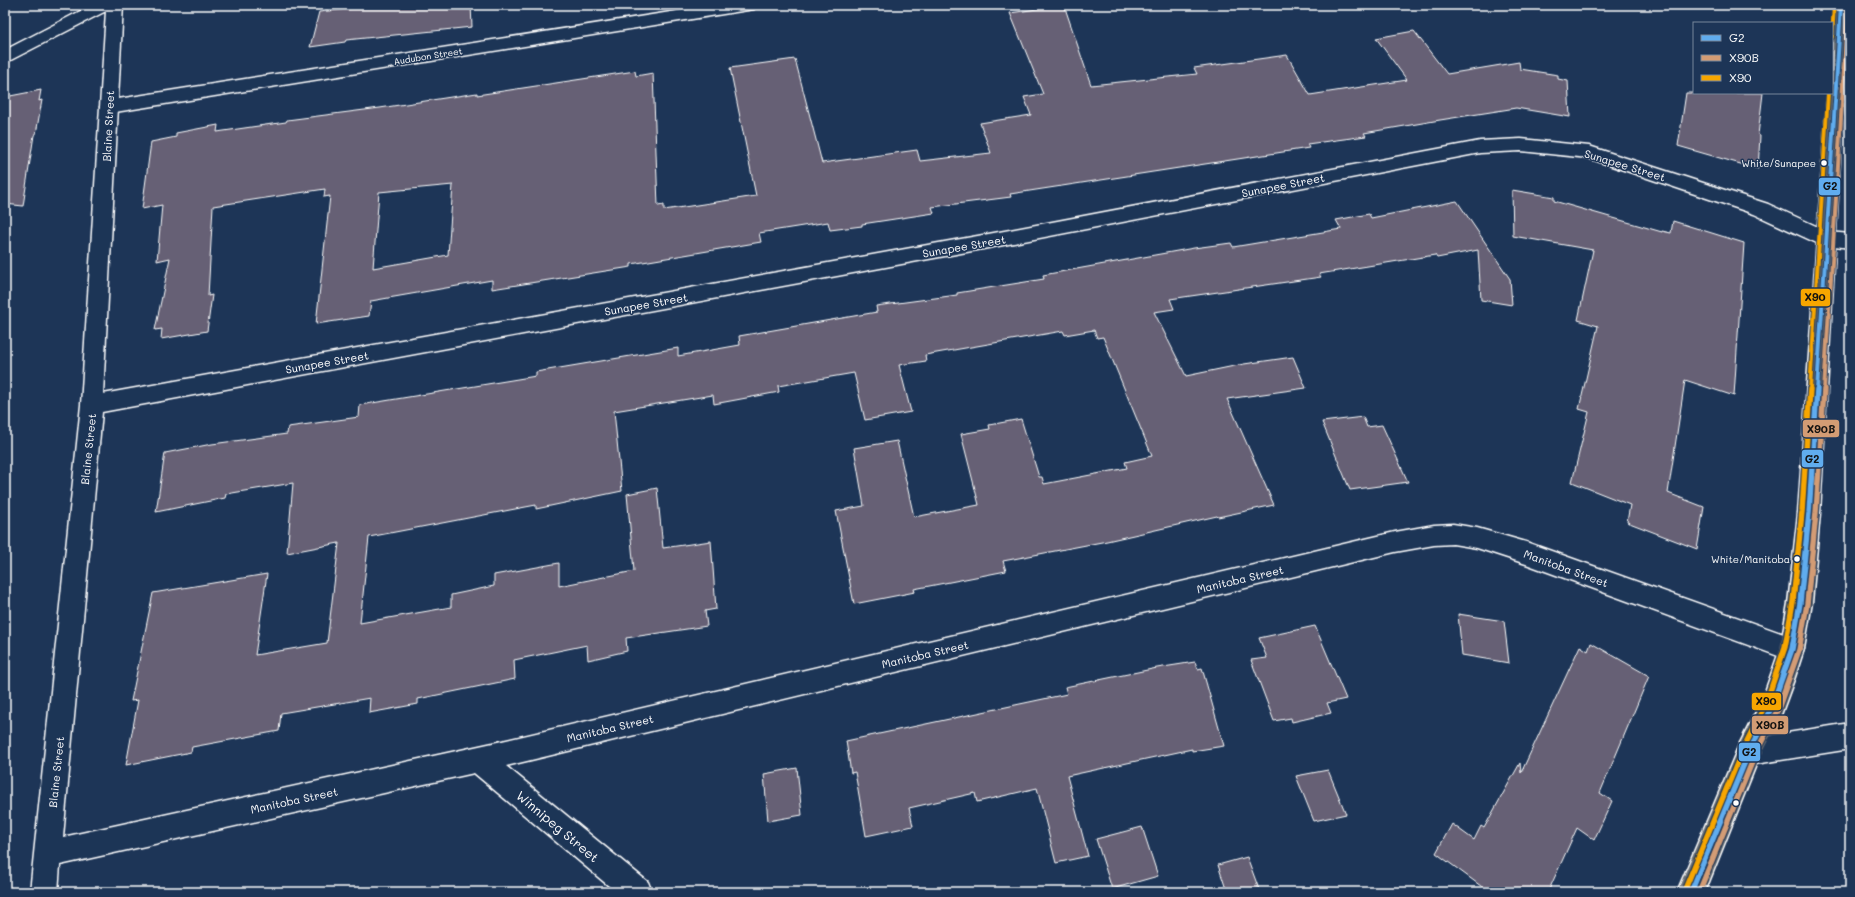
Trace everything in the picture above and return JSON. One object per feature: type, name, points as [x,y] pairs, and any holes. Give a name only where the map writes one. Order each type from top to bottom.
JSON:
[{"type":"main road","points":[[1691,892],[1749,752],[1772,706],[1792,649],[1800,603],[1809,513],[1841,5]]},
{"type":"street","points":[[5,57],[105,5]]},
{"type":"street","name":"Blaine Street","points":[[44,892],[92,405],[115,5]]},
{"type":"street","name":"Audubon Street","points":[[109,107],[748,5]]},
{"type":"street","name":"Sunapee Street","points":[[92,405],[983,242],[1480,147],[1521,146],[1590,152],[1761,209],[1826,239]]},
{"type":"street","points":[[1826,239],[1850,241]]},
{"type":"street","name":"Manitoba Street","points":[[48,854],[478,760],[1395,542],[1434,535],[1453,534],[1477,538],[1526,553],[1792,649]]},
{"type":"street","points":[[1749,752],[1850,736]]},
{"type":"street","name":"Winnipeg Street","points":[[478,760],[638,892]]},
{"type":"building","points":[[385,5],[471,5],[472,27],[346,40],[345,42],[310,47],[319,12]]},
{"type":"building","points":[[1064,5],[1091,85],[1197,74],[1194,68],[1287,55],[1310,95],[1407,80],[1376,38],[1414,31],[1447,74],[1519,62],[1520,69],[1558,75],[1558,79],[1568,81],[1570,117],[1516,108],[1440,120],[1364,133],[1366,136],[1307,144],[1309,148],[1010,194],[1011,197],[932,207],[934,213],[862,224],[862,226],[830,230],[828,222],[759,233],[761,242],[631,264],[631,267],[492,289],[492,280],[371,301],[369,316],[316,324],[330,196],[324,197],[325,189],[213,206],[208,296],[212,295],[207,331],[161,339],[162,329],[155,330],[170,258],[157,261],[162,205],[142,209],[151,142],[176,137],[176,133],[218,125],[217,132],[286,122],[287,120],[380,108],[477,93],[477,95],[635,71],[636,76],[653,73],[658,206],[664,205],[664,210],[756,196],[730,68],[795,59],[822,163],[917,150],[920,161],[991,153],[980,123],[1031,115],[1024,97],[1043,94],[1010,13]],"holes":[[[453,185],[448,255],[373,268],[379,192]]]},
{"type":"building","points":[[41,90],[39,101],[42,100],[36,134],[34,135],[23,206],[5,204],[5,97]]},
{"type":"building","points":[[1686,93],[1763,94],[1758,135],[1760,136],[1758,169],[1678,146]]},
{"type":"building","points":[[1512,190],[1554,197],[1554,201],[1662,232],[1671,233],[1673,221],[1744,243],[1734,396],[1685,380],[1668,493],[1704,507],[1697,549],[1627,522],[1630,505],[1572,482],[1589,412],[1579,409],[1598,326],[1578,320],[1593,250],[1513,236]]},
{"type":"building","points":[[1457,201],[1510,279],[1512,305],[1481,300],[1478,250],[1437,258],[1435,255],[1319,274],[1321,277],[1170,299],[1174,309],[1154,312],[1186,376],[1244,364],[1293,357],[1306,388],[1227,399],[1274,505],[1217,516],[1107,541],[1003,561],[1006,571],[914,589],[915,592],[854,604],[836,511],[864,506],[854,448],[897,441],[914,517],[979,505],[961,434],[990,429],[989,425],[1021,419],[1039,477],[1042,477],[1044,484],[1127,468],[1125,462],[1152,456],[1103,337],[1097,338],[1094,330],[1065,335],[1063,331],[925,355],[926,361],[899,365],[911,412],[865,420],[854,373],[778,386],[779,392],[714,404],[713,395],[614,411],[622,491],[536,509],[536,505],[369,537],[360,623],[451,607],[451,595],[494,586],[494,575],[559,563],[559,586],[634,571],[627,494],[657,488],[663,548],[711,541],[716,609],[705,611],[707,626],[626,638],[627,651],[588,660],[587,645],[514,660],[515,679],[418,699],[418,704],[369,713],[370,698],[281,713],[279,731],[192,747],[191,752],[126,765],[138,700],[131,701],[153,593],[267,574],[255,655],[327,643],[339,543],[287,553],[293,483],[226,494],[225,498],[156,512],[165,453],[212,444],[287,434],[288,427],[359,417],[360,405],[536,376],[536,372],[678,348],[678,356],[740,345],[739,336],[877,312],[876,306],[957,295],[957,293],[1044,279],[1043,275],[1194,248],[1231,243],[1233,247],[1341,229],[1336,220],[1369,214],[1371,218]]},
{"type":"building","points":[[1363,417],[1367,427],[1382,425],[1408,482],[1350,490],[1322,422]]},
{"type":"building","points":[[1458,614],[1504,621],[1509,663],[1462,655]]},
{"type":"building","points":[[1315,626],[1346,699],[1327,703],[1331,713],[1292,722],[1291,718],[1274,721],[1251,660],[1267,658],[1259,638]]},
{"type":"building","points":[[1591,643],[1649,676],[1600,793],[1612,801],[1594,840],[1577,828],[1548,892],[1489,892],[1436,853],[1452,824],[1474,840],[1481,826],[1484,828],[1520,763],[1521,773],[1580,646],[1588,651]]},
{"type":"building","points":[[1195,662],[1198,669],[1202,668],[1224,746],[1192,751],[1192,749],[1067,776],[1088,856],[1056,863],[1037,788],[977,802],[975,793],[909,808],[913,826],[866,836],[855,772],[851,773],[846,741],[1067,694],[1065,687],[1157,668]]},
{"type":"building","points":[[797,768],[802,815],[768,821],[764,774]]},
{"type":"building","points":[[1328,770],[1346,814],[1314,821],[1296,776]]},
{"type":"building","points":[[1142,827],[1158,876],[1112,889],[1096,839]]},
{"type":"building","points":[[1247,857],[1260,892],[1227,892],[1218,865]]},
{"type":"transit line","name":"X90","points":[[1833,22],[1834,5]]},
{"type":"transit line","name":"G2","points":[[1691,892],[1749,752],[1772,706],[1783,677],[1792,649],[1800,603],[1809,513],[1841,5]]},
{"type":"transit line","name":"X90B","points":[[1699,892],[1755,755],[1778,709],[1790,679],[1799,650],[1807,604],[1816,513],[1848,5]]},
{"type":"transit line","name":"X90","points":[[1685,889],[1743,749],[1766,703],[1785,647],[1793,602],[1802,512],[1828,94]]},
{"type":"place","name":"White/Sunapee","points":[[1824,163]]},
{"type":"place","name":"White/Manitoba","points":[[1797,559]]}]
